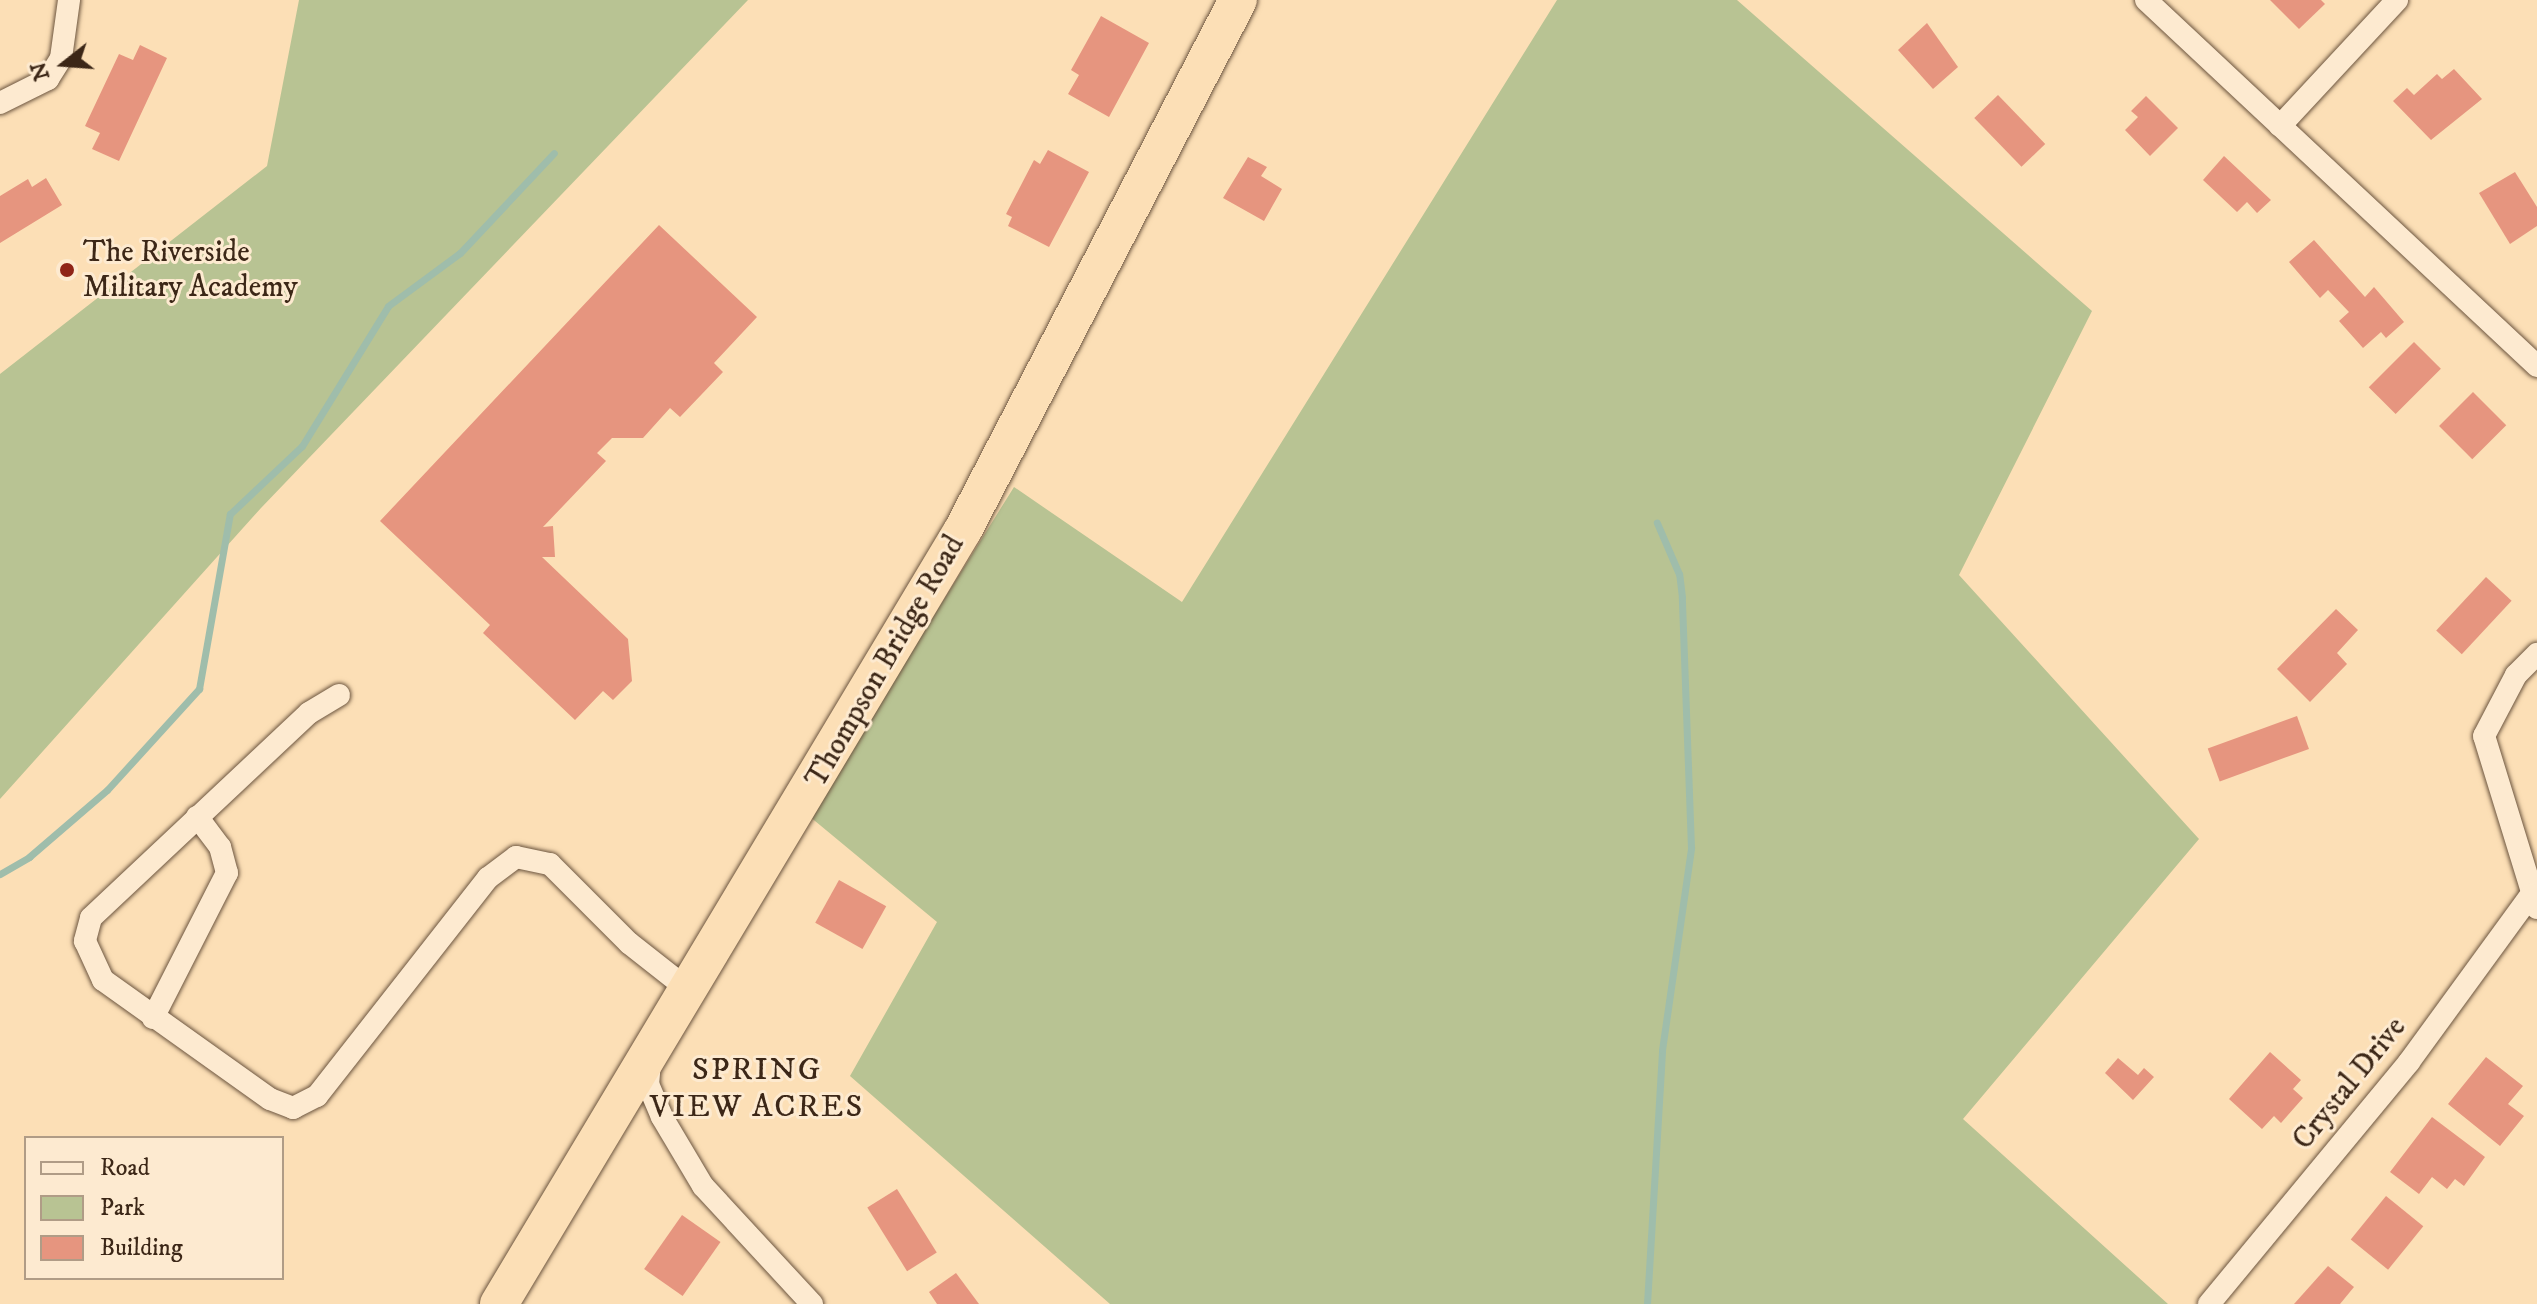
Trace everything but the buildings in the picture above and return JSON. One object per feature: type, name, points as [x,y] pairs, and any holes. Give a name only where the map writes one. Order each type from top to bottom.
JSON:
[{"type":"highway","name":"Thompson Bridge Road","points":[[499,1304],[651,1057],[963,530],[1238,0]]},
{"type":"street","points":[[0,103],[48,79],[61,58],[69,0]]},
{"type":"street","points":[[2146,0],[2537,366]]},
{"type":"street","points":[[2280,126],[2397,0]]},
{"type":"street","points":[[2534,901],[2484,736],[2516,675],[2537,654]]},
{"type":"street","points":[[339,695],[309,713],[91,918],[85,941],[103,980],[270,1099],[293,1108],[317,1096],[488,878],[516,857],[550,864],[629,943],[690,991]]},
{"type":"street","points":[[153,1018],[227,873],[220,847],[197,817]]},
{"type":"street","name":"Crystal Drive","points":[[2209,1304],[2409,1062],[2534,901]]},
{"type":"street","points":[[651,1057],[648,1084],[703,1186],[812,1304]]},
{"type":"green space","points":[[299,0],[748,0],[261,508],[0,799],[0,374],[267,166]]},
{"type":"green space","points":[[1557,0],[1737,0],[2092,311],[1959,575],[2199,839],[1963,1119],[2168,1304],[1110,1304],[850,1076],[937,922],[809,816],[1014,487],[1182,602]]},
{"type":"waterway","points":[[0,874],[29,857],[107,790],[199,689],[230,514],[302,446],[388,306],[460,253],[554,153]]},
{"type":"waterway","points":[[1647,1304],[1662,1050],[1691,848],[1682,597],[1679,574],[1657,523]]},
{"type":"place","name":"The Riverside Military Academy","points":[[67,270]]},
{"type":"district","name":"SPRING VIEW ACRES","points":[[757,1090]]}]
